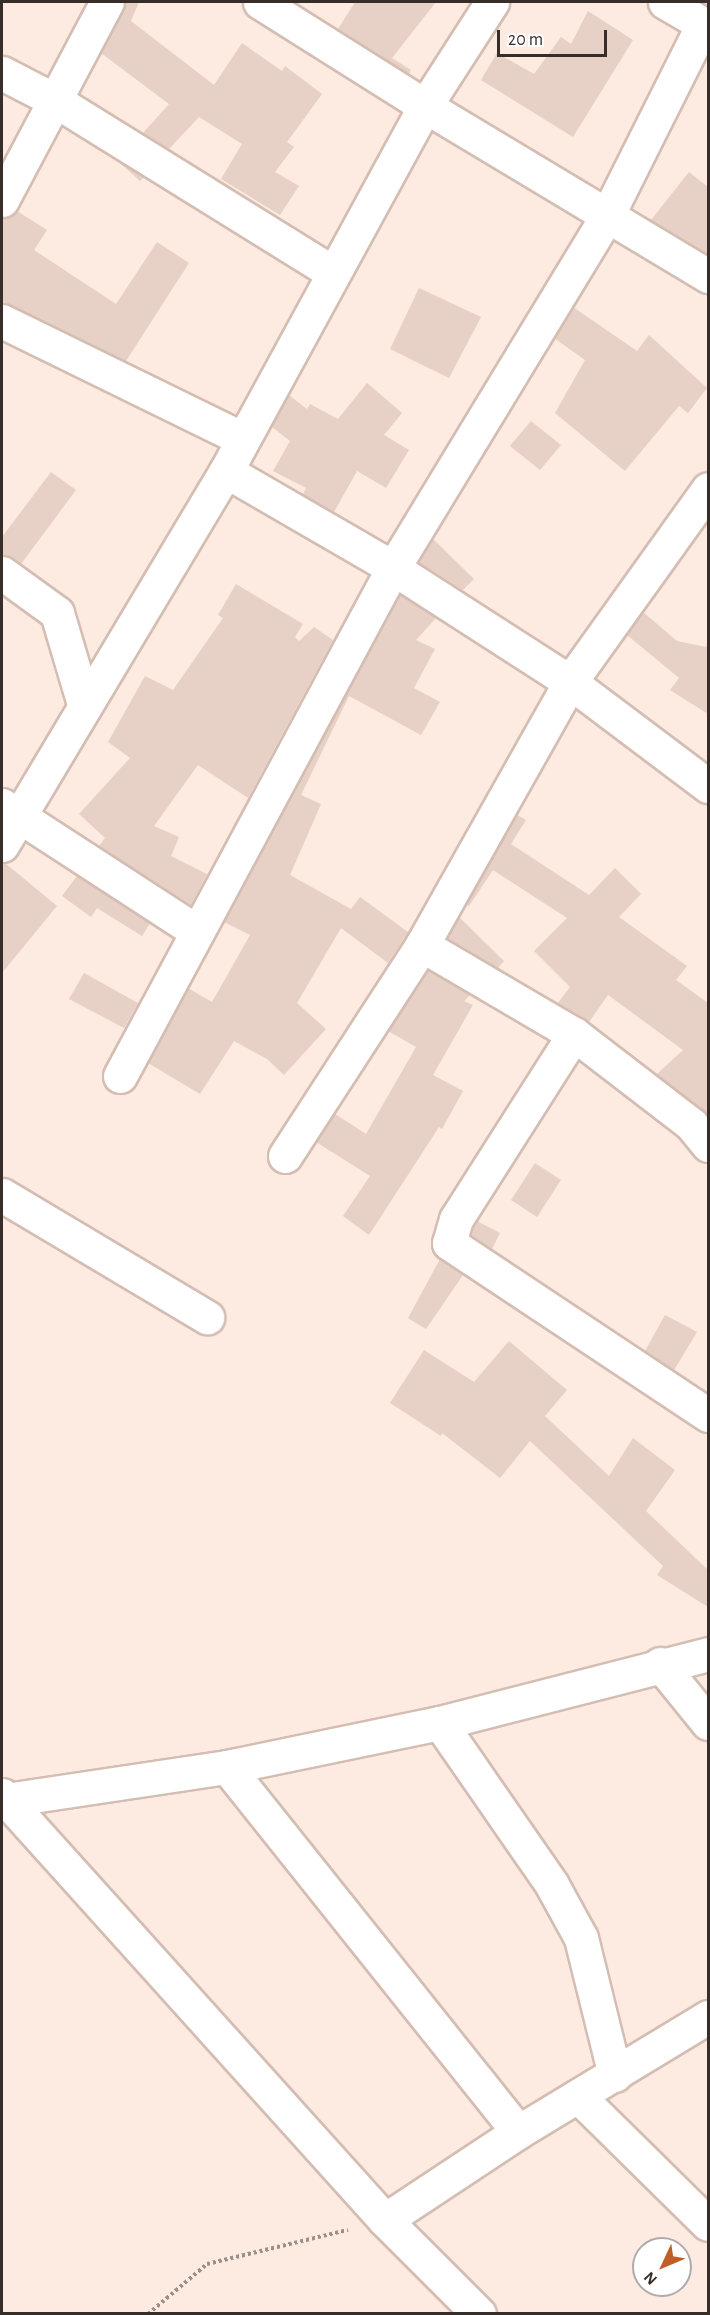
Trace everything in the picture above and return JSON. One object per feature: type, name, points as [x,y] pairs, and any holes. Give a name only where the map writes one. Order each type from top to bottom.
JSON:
[{"type":"street","points":[[2,200],[107,2]]},
{"type":"street","points":[[260,2],[424,106],[608,214],[708,276]]},
{"type":"street","points":[[2,845],[11,810],[84,704],[226,471],[424,106],[492,2]]},
{"type":"street","points":[[120,1076],[393,568],[608,214],[706,26],[665,2]]},
{"type":"street","points":[[2,73],[56,101],[332,272]]},
{"type":"street","points":[[2,321],[243,439]]},
{"type":"street","points":[[226,471],[393,568],[570,682],[708,786]]},
{"type":"street","points":[[285,1156],[422,945],[570,682],[704,503]]},
{"type":"street","points":[[2,573],[57,613],[84,704]]},
{"type":"street","points":[[11,810],[196,931]]},
{"type":"street","points":[[422,945],[574,1034],[691,1124],[708,1145]]},
{"type":"street","points":[[574,1034],[456,1219],[449,1243],[708,1415]]},
{"type":"street","points":[[2,1195],[207,1317]]},
{"type":"street","points":[[4,1797],[227,1767],[440,1723],[660,1664],[708,1654]]},
{"type":"street","points":[[660,1664],[708,1723]]},
{"type":"street","points":[[440,1723],[552,1885],[581,1938],[615,2075]]},
{"type":"street","points":[[227,1767],[518,2132]]},
{"type":"street","points":[[4,1797],[385,2220],[479,2313]]},
{"type":"street","points":[[385,2220],[518,2132],[708,2017]]},
{"type":"street","points":[[578,2096],[708,2224]]},
{"type":"path","points":[[148,2313],[207,2264],[385,2220]]},
{"type":"building","points":[[126,2],[139,2],[131,21],[214,85],[242,43],[282,71],[285,66],[322,94],[287,142],[294,147],[275,172],[299,186],[280,215],[221,179],[242,144],[199,117],[169,149],[143,133],[169,104],[101,53]]},
{"type":"building","points":[[355,2],[436,2],[392,58],[411,70],[409,74],[338,29]]},
{"type":"building","points":[[588,11],[633,40],[573,137],[481,80],[497,53],[534,74],[561,37],[571,44]]},
{"type":"building","points":[[120,163],[144,177],[140,181]]},
{"type":"building","points":[[689,172],[708,187],[708,254],[651,220]]},
{"type":"building","points":[[17,211],[47,230],[34,250],[116,304],[157,242],[189,263],[126,361],[2,301],[2,219]]},
{"type":"building","points":[[419,288],[481,317],[449,378],[390,349]]},
{"type":"building","points":[[573,307],[637,351],[649,335],[707,388],[688,413],[679,406],[625,471],[555,413],[585,360],[554,338]]},
{"type":"building","points":[[367,383],[402,413],[384,435],[409,450],[386,488],[357,471],[334,512],[303,494],[306,488],[273,471],[290,441],[272,427],[289,395],[307,409],[310,404],[338,419]]},
{"type":"building","points":[[531,421],[561,445],[540,470],[510,446]]},
{"type":"building","points":[[51,472],[76,490],[21,564],[2,555],[2,537]]},
{"type":"building","points":[[433,539],[474,579],[463,590],[418,562]]},
{"type":"building","points":[[236,584],[303,624],[295,637],[299,641],[314,627],[333,640],[248,798],[198,765],[154,826],[179,837],[171,856],[207,874],[191,905],[99,846],[105,838],[79,814],[130,758],[108,742],[145,676],[173,690],[223,618],[218,615]]},
{"type":"building","points":[[400,595],[436,618],[416,640],[435,649],[414,688],[440,702],[421,735],[349,696],[301,795],[321,804],[290,875],[351,909],[360,897],[408,932],[388,963],[341,928],[297,1003],[326,1029],[284,1075],[267,1059],[234,1041],[200,1094],[148,1063],[188,988],[212,1002],[250,935],[224,922]]},
{"type":"building","points":[[643,612],[677,641],[706,647],[708,643],[708,714],[670,690],[679,678],[627,635]]},
{"type":"building","points":[[517,815],[526,820],[511,844],[589,895],[615,868],[641,894],[619,917],[687,966],[676,980],[708,1003],[708,1116],[657,1074],[683,1050],[608,995],[589,1022],[558,1003],[570,987],[534,951],[567,918],[493,870],[469,906],[466,904]]},
{"type":"building","points":[[5,863],[57,906],[2,973],[2,864]]},
{"type":"building","points":[[77,876],[150,923],[142,936],[97,908],[91,917],[62,896]]},
{"type":"building","points":[[459,917],[504,961],[498,968],[447,938]]},
{"type":"building","points":[[428,970],[470,995],[464,1001],[473,1005],[433,1075],[463,1091],[442,1129],[439,1127],[369,1235],[343,1216],[370,1176],[316,1142],[335,1114],[366,1134],[416,1047],[388,1031]]},
{"type":"building","points":[[84,973],[138,1003],[124,1028],[69,999]]},
{"type":"building","points":[[535,1163],[561,1180],[537,1217],[511,1200]]},
{"type":"building","points":[[477,1221],[500,1233],[492,1249],[471,1235]]},
{"type":"building","points":[[440,1259],[463,1275],[426,1329],[408,1318]]},
{"type":"building","points":[[665,1315],[697,1332],[674,1370],[645,1351]]},
{"type":"building","points":[[509,1341],[567,1390],[545,1416],[609,1476],[633,1438],[675,1470],[646,1511],[708,1570],[708,1607],[657,1575],[663,1566],[530,1441],[500,1478],[442,1433],[441,1436],[390,1403],[424,1350],[474,1382]]}]
